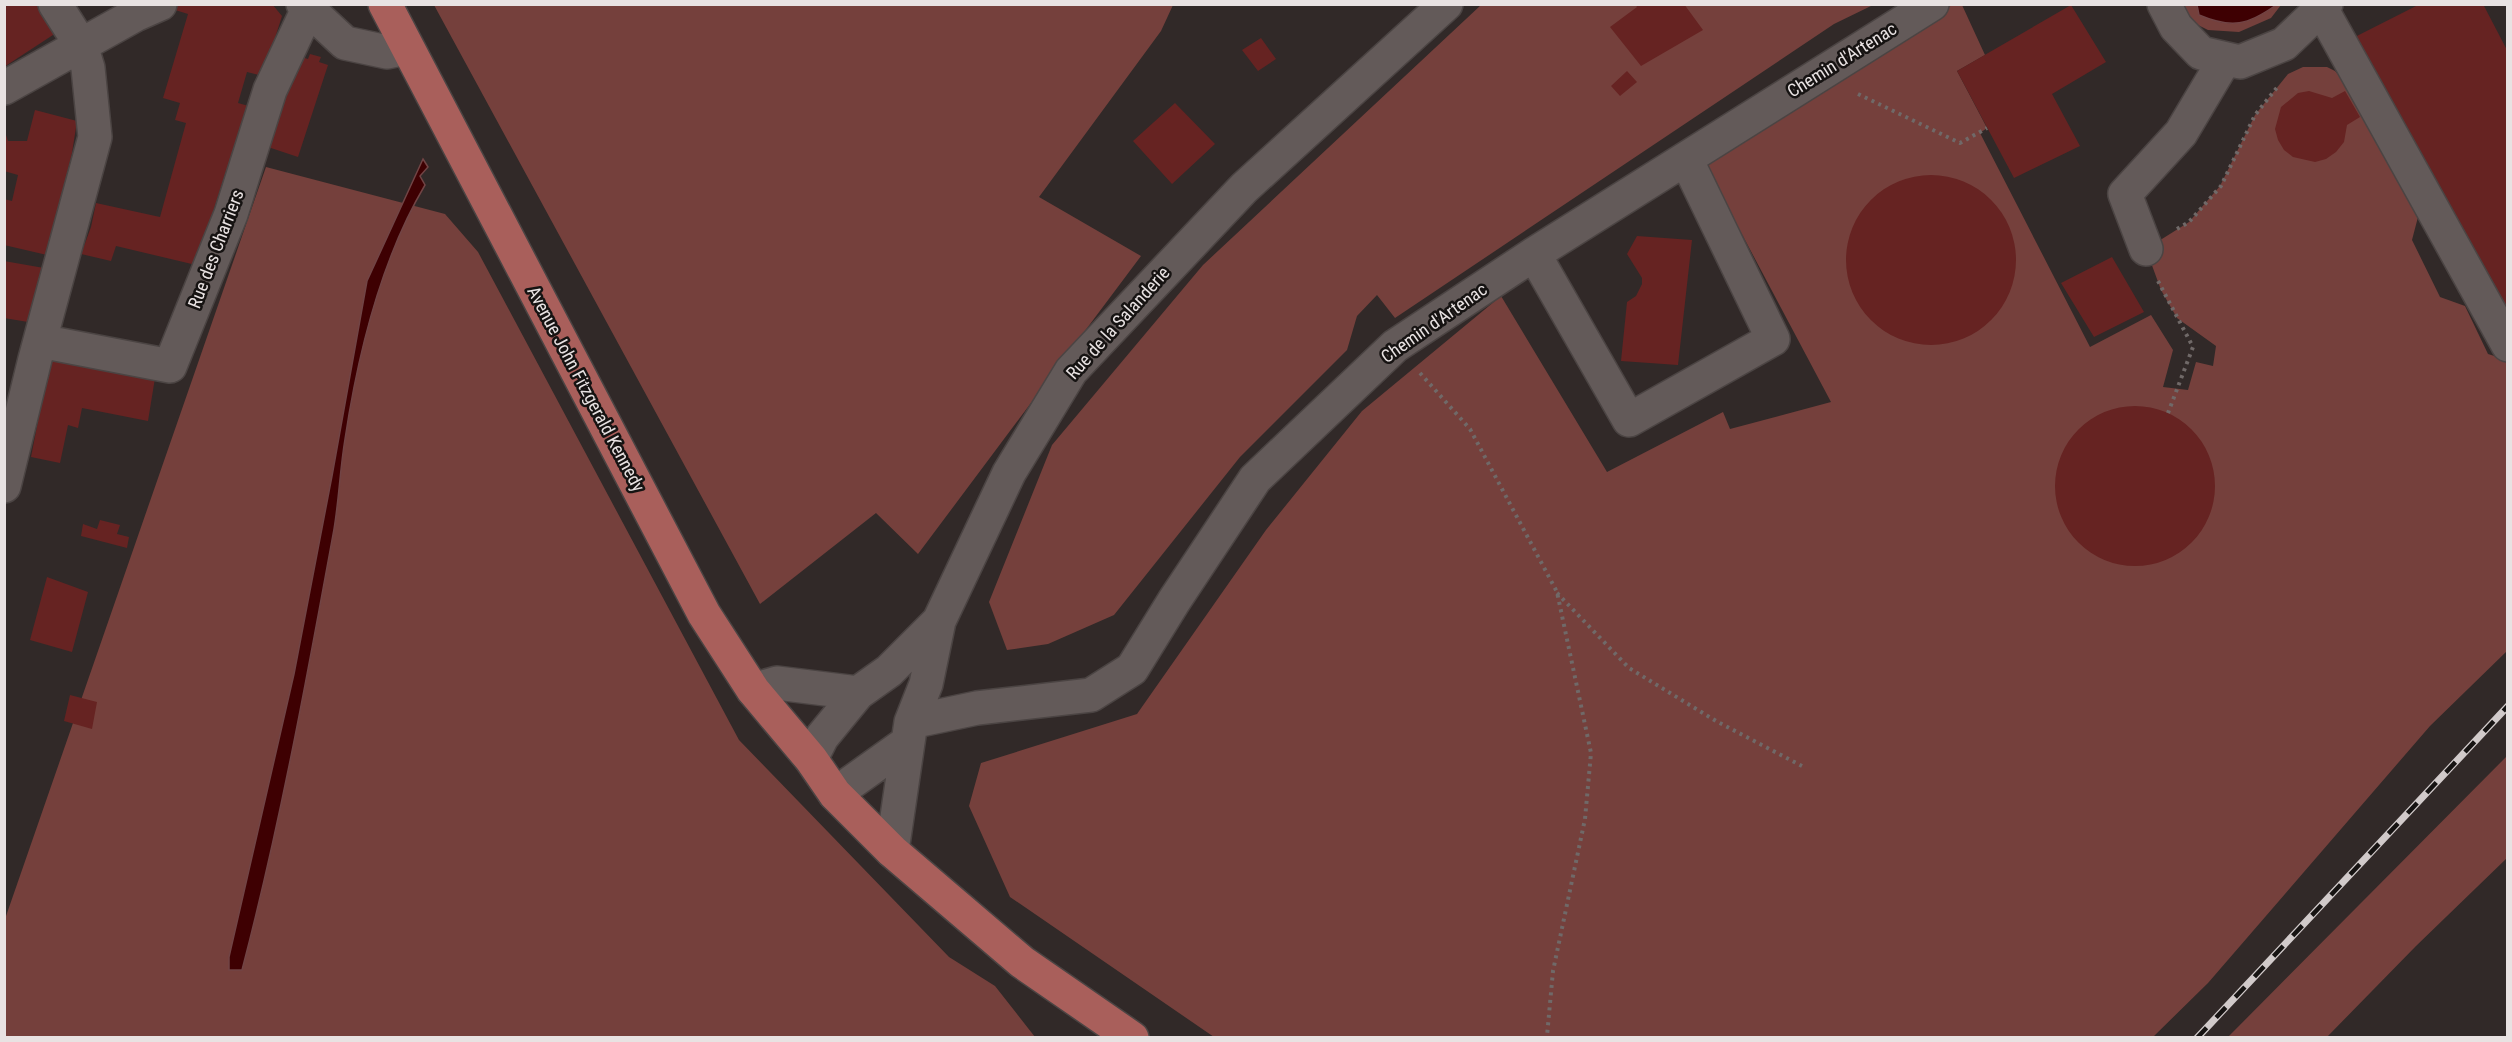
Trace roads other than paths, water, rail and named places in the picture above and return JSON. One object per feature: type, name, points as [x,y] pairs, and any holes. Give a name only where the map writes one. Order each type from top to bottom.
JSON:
[{"type":"main road","name":"Avenue John Fitzgerald Kennedy","points":[[385,4],[704,614],[753,690],[811,759],[835,794]]},
{"type":"main road","points":[[835,794],[892,851],[1022,962],[1132,1038]]},
{"type":"street","points":[[4,486],[95,137],[88,68],[81,45],[55,4]]},
{"type":"street","points":[[4,88],[135,15],[160,4]]},
{"type":"street","name":"Rue de la Salanderie","points":[[811,759],[822,737],[858,693],[889,671],[939,621],[1009,473],[1071,371],[1244,188],[1446,4]]},
{"type":"street","name":"Chemin d'Artenac","points":[[909,732],[977,708],[1091,695],[1132,669],[1255,479],[1395,346],[1534,254],[1932,4]]},
{"type":"street","points":[[2164,4],[2176,27],[2201,53],[2240,62],[2284,44],[2324,6],[2508,345]]},
{"type":"street","name":"Rue des Charriers","points":[[40,341],[170,366],[231,214],[270,90],[306,7],[345,43],[387,52],[406,48]]},
{"type":"street","points":[[2146,249],[2125,194],[2181,133],[2225,59]]},
{"type":"street","points":[[1534,254],[1629,420],[1773,339],[1686,159]]},
{"type":"street","points":[[892,851],[909,732],[926,684],[939,621]]},
{"type":"street","points":[[889,671],[926,684],[977,708]]},
{"type":"street","points":[[753,690],[777,683],[858,693]]},
{"type":"street","points":[[835,794],[909,732]]},
{"type":"railway","points":[[2197,1038],[2508,706]]}]
